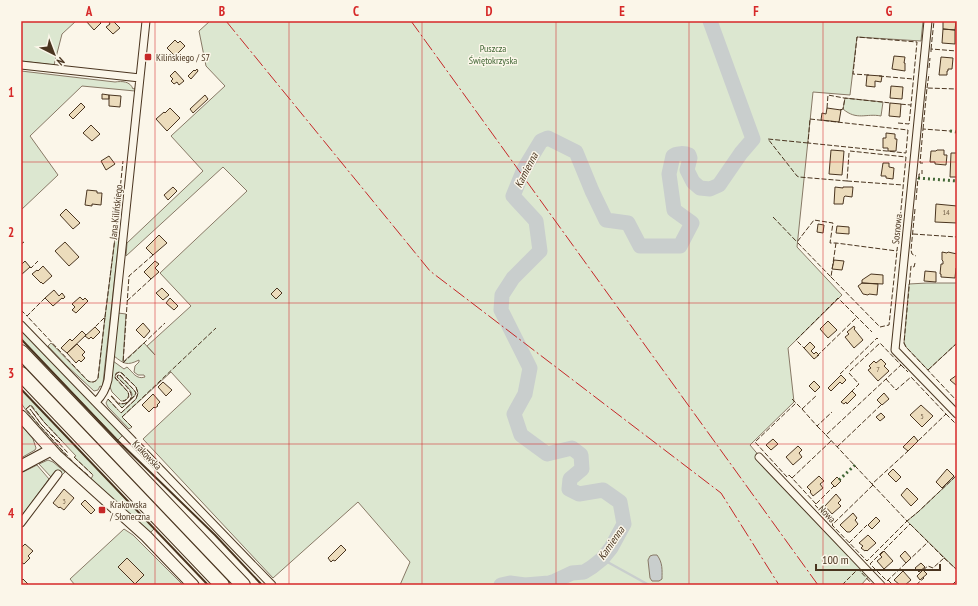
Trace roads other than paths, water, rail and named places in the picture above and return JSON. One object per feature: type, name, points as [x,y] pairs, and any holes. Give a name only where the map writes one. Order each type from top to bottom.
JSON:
[{"type":"highway","points":[[21,352],[243,585]]},
{"type":"highway","points":[[21,374],[222,585]]},
{"type":"street","name":"Jana Kilińskiego","points":[[96,402],[106,390],[108,380],[146,21]]},
{"type":"street","name":"Sosnowa","points":[[928,21],[895,350],[957,414]]},
{"type":"street","points":[[21,65],[140,78]]},
{"type":"street","name":"Krakowska","points":[[21,325],[272,585]]},
{"type":"street","points":[[21,416],[51,450],[149,540],[193,585]]},
{"type":"street","points":[[21,466],[51,450]]},
{"type":"street","name":"Nowa","points":[[759,457],[881,585]]},
{"type":"street","points":[[21,523],[58,474]]},
{"type":"waterway","name":"Kamienna","points":[[501,585],[510,583],[525,585],[549,583],[572,573],[584,572],[602,559],[611,548],[624,524],[620,502],[603,490],[579,494],[569,489],[570,479],[582,469],[581,455],[572,448],[547,454],[521,435],[514,414],[525,394],[530,368],[501,310],[502,295],[513,278],[540,251],[536,221],[513,196],[524,169],[541,141],[548,138],[576,152],[606,220],[628,223],[640,246],[680,246],[692,223],[674,210],[669,174],[673,156],[676,154],[689,155],[690,158],[687,170],[693,182],[700,188],[710,189],[719,185],[741,153],[753,139],[710,21]]},
{"type":"waterway","points":[[602,559],[649,585]]},
{"type":"place","name":"Kilińskiego / S7","points":[[148,57]]},
{"type":"place","name":"Krakowska / Słoneczna","points":[[102,510]]},
{"type":"park label","name":"Puszcza Świętokrzyska","points":[[493,54]]}]
